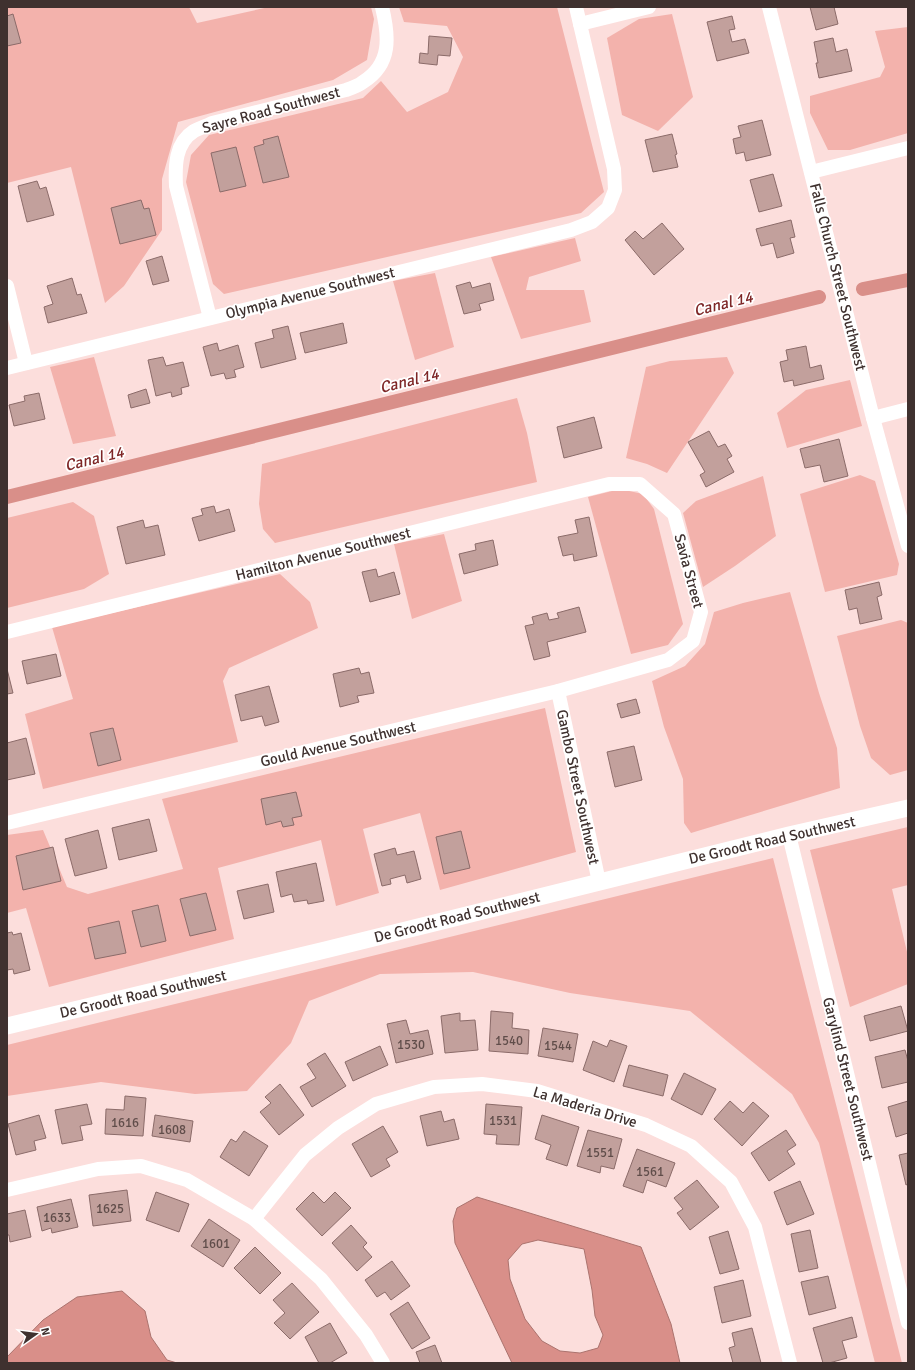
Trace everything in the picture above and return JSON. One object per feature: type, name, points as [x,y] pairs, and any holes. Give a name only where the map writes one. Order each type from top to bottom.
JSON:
[{"type":"street","name":"Sayre Road Southwest","points":[[210,318],[176,186],[175,165],[181,145],[193,131],[212,123],[346,90],[364,82],[380,67],[388,47],[386,23],[382,7]]},
{"type":"street","points":[[576,7],[580,24],[649,7]]},
{"type":"street","name":"Falls Church Street Southwest","points":[[769,7],[873,418],[908,546]]},
{"type":"street","name":"Olympia Avenue Southwest","points":[[7,368],[571,230],[592,222],[608,208],[615,190],[614,169],[580,24]]},
{"type":"street","points":[[811,172],[908,148]]},
{"type":"street","points":[[7,286],[26,363]]},
{"type":"street","points":[[873,418],[908,409]]},
{"type":"street","name":"Hamilton Avenue Southwest","points":[[7,632],[609,484],[640,484]]},
{"type":"street","name":"Savia Street","points":[[640,484],[674,514],[701,612],[693,640],[668,660]]},
{"type":"street","name":"Gould Avenue Southwest","points":[[7,823],[558,691],[668,660]]},
{"type":"street","name":"Gambo Street Southwest","points":[[558,691],[599,882]]},
{"type":"street","name":"De Groodt Road Southwest","points":[[7,1026],[257,967],[789,835],[908,808]]},
{"type":"street","name":"Garylind Street Southwest","points":[[789,835],[908,1323]]},
{"type":"street","name":"La Maderia Drive","points":[[254,1219],[305,1155],[338,1128],[376,1104],[434,1087],[482,1084],[537,1091],[646,1125],[691,1146],[731,1182],[755,1227],[790,1363]]},
{"type":"street","points":[[7,1190],[98,1169],[141,1166],[187,1180],[254,1219],[321,1279],[366,1335],[382,1363]]},
{"type":"shaded area","points":[[7,7],[189,7],[197,23],[269,7],[371,7],[374,19],[367,60],[333,80],[178,122],[162,179],[162,230],[124,286],[105,303],[71,167],[7,183]]},
{"type":"shaded area","points":[[399,7],[557,7],[604,192],[581,213],[224,294],[213,284],[186,182],[191,155],[209,135],[363,98],[381,81],[407,112],[448,92],[463,57],[447,26],[404,22]]},
{"type":"shaded area","points":[[672,14],[693,97],[658,131],[622,115],[607,38],[639,19]]},
{"type":"shaded area","points":[[908,27],[908,133],[850,150],[828,150],[810,113],[810,96],[880,77],[885,67],[875,31]]},
{"type":"shaded area","points":[[575,238],[581,261],[529,277],[526,290],[584,290],[591,322],[521,339],[491,257]]},
{"type":"shaded area","points":[[435,273],[454,347],[415,360],[393,281]]},
{"type":"shaded area","points":[[94,357],[116,436],[73,444],[50,367]]},
{"type":"shaded area","points":[[727,357],[734,373],[667,473],[647,464],[626,458],[646,367],[670,361]]},
{"type":"shaded area","points":[[850,380],[862,426],[787,448],[777,413],[806,390]]},
{"type":"shaded area","points":[[517,398],[527,433],[537,482],[275,543],[263,529],[259,504],[262,464]]},
{"type":"shaded area","points":[[860,475],[875,481],[899,564],[897,575],[825,592],[800,494]]},
{"type":"shaded area","points":[[763,476],[776,536],[703,587],[683,513],[696,501]]},
{"type":"shaded area","points":[[620,489],[643,494],[654,509],[683,624],[668,645],[631,654],[588,497]]},
{"type":"shaded area","points":[[73,502],[94,516],[109,574],[84,589],[7,608],[7,518]]},
{"type":"shaded area","points":[[444,534],[462,601],[412,619],[394,544]]},
{"type":"shaded area","points":[[280,574],[310,602],[318,628],[229,668],[223,681],[238,742],[43,789],[25,714],[73,699],[52,627]]},
{"type":"shaded area","points":[[790,592],[819,693],[837,748],[840,788],[691,833],[684,823],[683,779],[664,727],[652,681],[685,666],[705,644],[714,612],[743,603]]},
{"type":"shaded area","points":[[901,620],[908,623],[908,770],[890,775],[871,758],[860,726],[837,636]]},
{"type":"shaded area","points":[[545,708],[576,852],[440,890],[420,813],[363,829],[379,893],[336,906],[321,840],[218,868],[234,939],[49,987],[26,908],[7,913],[7,835],[43,830],[67,887],[88,894],[183,869],[162,799]]},
{"type":"shaded area","points":[[908,827],[908,885],[892,889],[908,956],[908,984],[850,1007],[810,850]]},
{"type":"shaded area","points":[[773,858],[902,1363],[875,1363],[819,1143],[792,1094],[690,1011],[570,993],[473,972],[380,974],[309,1001],[291,1043],[247,1091],[195,1094],[101,1082],[7,1096],[7,1045]]},
{"type":"shaded area","points":[[477,1197],[641,1247],[671,1324],[680,1363],[512,1363],[455,1243],[453,1221],[457,1208]],"holes":[[[538,1240],[584,1249],[592,1290],[595,1316],[603,1335],[598,1348],[580,1353],[560,1351],[542,1341],[525,1319],[510,1279],[508,1260],[522,1244]]]},
{"type":"shaded area","points":[[122,1291],[145,1311],[151,1337],[167,1360],[177,1363],[7,1363],[7,1357],[43,1320],[77,1297]]},
{"type":"building","points":[[810,7],[834,7],[838,24],[816,30]]},
{"type":"building","points":[[13,14],[21,43],[7,46],[7,16]]},
{"type":"building","points":[[732,16],[735,29],[729,30],[732,42],[745,39],[749,53],[717,61],[707,22]]},
{"type":"building","points":[[429,36],[452,38],[450,56],[438,55],[437,65],[419,63],[420,53],[428,54]]},
{"type":"building","points":[[833,38],[836,52],[847,49],[852,71],[819,78],[814,42]]},
{"type":"building","points":[[762,120],[771,155],[746,161],[744,152],[736,154],[733,139],[741,137],[738,126]]},
{"type":"building","points":[[672,134],[677,154],[675,155],[678,167],[653,172],[645,140]]},
{"type":"building","points":[[278,136],[289,177],[263,183],[254,147],[264,144],[263,140]]},
{"type":"building","points":[[236,147],[246,186],[220,192],[211,153]]},
{"type":"building","points":[[773,174],[782,206],[759,212],[750,180]]},
{"type":"building","points":[[37,181],[40,189],[46,187],[54,215],[27,222],[18,186]]},
{"type":"building","points":[[141,200],[144,209],[149,208],[156,235],[120,244],[111,208]]},
{"type":"building","points":[[791,220],[795,237],[790,238],[794,253],[777,258],[773,243],[761,246],[756,229]]},
{"type":"building","points":[[662,223],[684,249],[654,275],[625,240],[635,231],[643,239]]},
{"type":"building","points":[[162,256],[169,281],[153,285],[146,261]]},
{"type":"building","points":[[72,278],[77,295],[81,294],[87,313],[48,323],[44,307],[53,304],[47,286]]},
{"type":"building","points":[[470,282],[472,288],[490,283],[494,300],[479,304],[481,310],[464,314],[456,286]]},
{"type":"building","points":[[343,323],[347,343],[305,353],[300,333]]},
{"type":"building","points":[[288,326],[296,359],[261,368],[255,343],[274,338],[272,330]]},
{"type":"building","points":[[217,343],[219,351],[238,345],[244,367],[234,370],[236,377],[226,379],[224,373],[211,376],[203,347]]},
{"type":"building","points":[[806,346],[810,368],[821,365],[824,379],[794,386],[793,380],[784,382],[780,362],[788,360],[786,350]]},
{"type":"building","points":[[163,357],[166,366],[183,362],[189,386],[181,388],[182,394],[172,397],[171,392],[156,396],[148,360]]},
{"type":"building","points":[[146,389],[150,403],[131,408],[128,395]]},
{"type":"building","points":[[39,393],[45,419],[14,426],[9,405],[25,401],[24,396]]},
{"type":"building","points":[[594,417],[602,448],[564,458],[557,427]]},
{"type":"building","points":[[709,431],[718,447],[725,444],[732,456],[727,459],[734,472],[706,487],[700,475],[705,472],[688,442]]},
{"type":"building","points":[[839,439],[848,476],[824,482],[820,465],[805,468],[800,449]]},
{"type":"building","points":[[214,506],[216,513],[229,509],[235,531],[199,541],[192,518],[203,515],[201,509]]},
{"type":"building","points":[[589,517],[597,556],[574,561],[573,554],[563,556],[558,537],[578,533],[575,520]]},
{"type":"building","points":[[143,520],[145,528],[158,525],[165,555],[126,564],[117,527]]},
{"type":"building","points":[[493,540],[498,565],[464,574],[459,554],[476,550],[475,544]]},
{"type":"building","points":[[376,569],[378,577],[394,572],[400,594],[370,602],[362,572]]},
{"type":"building","points":[[879,582],[882,595],[877,597],[882,619],[860,624],[857,608],[849,610],[845,590]]},
{"type":"building","points":[[579,607],[586,632],[547,642],[550,656],[534,660],[525,626],[534,624],[532,617],[547,613],[549,620],[559,618],[557,613]]},
{"type":"building","points":[[56,654],[61,676],[27,684],[22,661]]},
{"type":"building","points":[[359,668],[361,674],[369,672],[374,693],[357,696],[359,702],[340,707],[333,674]]},
{"type":"building","points":[[7,669],[13,693],[7,694]]},
{"type":"building","points":[[269,686],[279,722],[265,726],[262,716],[241,721],[235,695]]},
{"type":"building","points":[[636,699],[640,713],[621,718],[617,704]]},
{"type":"building","points":[[113,728],[121,760],[98,766],[90,733]]},
{"type":"building","points":[[26,738],[35,774],[7,780],[7,743]]},
{"type":"building","points":[[634,746],[642,780],[615,787],[607,752]]},
{"type":"building","points":[[296,792],[302,816],[292,818],[294,825],[283,827],[281,821],[266,825],[261,799]]},
{"type":"building","points":[[149,819],[157,851],[119,860],[112,828]]},
{"type":"building","points":[[98,830],[107,868],[75,876],[65,839]]},
{"type":"building","points":[[461,831],[470,868],[444,874],[436,837]]},
{"type":"building","points":[[53,847],[61,881],[23,890],[16,856]]},
{"type":"building","points":[[395,848],[397,855],[414,851],[421,879],[407,883],[405,875],[390,879],[391,884],[382,886],[374,854]]},
{"type":"building","points":[[316,863],[324,901],[308,904],[307,900],[294,902],[292,894],[281,897],[276,872]]},
{"type":"building","points":[[268,884],[274,912],[244,919],[237,891]]},
{"type":"building","points":[[206,893],[216,930],[190,936],[180,899]]},
{"type":"building","points":[[158,905],[166,941],[141,947],[132,911]]},
{"type":"building","points":[[119,921],[126,953],[95,959],[88,928]]},
{"type":"building","points":[[12,932],[13,935],[21,933],[30,970],[14,974],[13,969],[7,970],[7,933]]},
{"type":"building","points":[[901,1006],[908,1031],[870,1041],[864,1016]]},
{"type":"building","points":[[491,1011],[513,1013],[512,1028],[529,1030],[528,1054],[489,1051]]},
{"type":"building","points":[[460,1013],[460,1021],[475,1020],[478,1050],[445,1053],[441,1016]]},
{"type":"building","points":[[406,1020],[410,1034],[428,1030],[433,1054],[396,1063],[387,1024]]},
{"type":"building","points":[[543,1028],[578,1034],[573,1062],[538,1056]]},
{"type":"building","points":[[610,1040],[627,1046],[614,1082],[583,1070],[593,1041],[607,1047]]},
{"type":"building","points":[[380,1046],[388,1065],[353,1081],[345,1062]]},
{"type":"building","points":[[905,1050],[908,1061],[908,1082],[882,1088],[875,1057]]},
{"type":"building","points":[[325,1053],[346,1086],[312,1107],[300,1087],[316,1078],[307,1064]]},
{"type":"building","points":[[629,1065],[668,1075],[663,1096],[623,1086]]},
{"type":"building","points":[[684,1073],[716,1089],[702,1115],[671,1099]]},
{"type":"building","points":[[280,1084],[304,1115],[279,1135],[260,1112],[271,1103],[265,1097]]},
{"type":"building","points":[[125,1096],[146,1098],[143,1136],[105,1134],[106,1109],[124,1110]]},
{"type":"building","points":[[730,1101],[743,1113],[753,1102],[769,1116],[742,1146],[714,1119]]},
{"type":"building","points":[[908,1101],[908,1133],[896,1137],[888,1107]]},
{"type":"building","points":[[87,1104],[92,1124],[80,1126],[83,1140],[62,1144],[55,1110]]},
{"type":"building","points":[[486,1104],[522,1107],[519,1145],[496,1144],[497,1135],[484,1134]]},
{"type":"building","points":[[441,1111],[444,1122],[454,1119],[459,1139],[427,1146],[420,1116]]},
{"type":"building","points":[[39,1115],[46,1138],[34,1141],[36,1150],[16,1155],[8,1124]]},
{"type":"building","points":[[155,1115],[193,1121],[190,1142],[152,1136]]},
{"type":"building","points":[[542,1115],[579,1127],[567,1166],[546,1159],[551,1145],[535,1139]]},
{"type":"building","points":[[383,1126],[398,1152],[386,1159],[390,1166],[371,1177],[352,1144]]},
{"type":"building","points":[[588,1130],[622,1139],[614,1169],[601,1166],[600,1173],[577,1166]]},
{"type":"building","points":[[786,1130],[796,1145],[787,1151],[795,1164],[769,1181],[751,1153]]},
{"type":"building","points":[[244,1131],[268,1146],[249,1176],[220,1157],[231,1139],[236,1142]]},
{"type":"building","points":[[637,1149],[675,1163],[666,1187],[647,1180],[643,1193],[623,1186]]},
{"type":"building","points":[[908,1153],[908,1184],[906,1185],[899,1155]]},
{"type":"building","points":[[697,1180],[719,1207],[690,1230],[677,1213],[683,1209],[674,1198]]},
{"type":"building","points":[[800,1181],[814,1214],[787,1225],[774,1192]]},
{"type":"building","points":[[127,1190],[131,1221],[93,1226],[89,1195]]},
{"type":"building","points":[[156,1192],[189,1204],[179,1232],[146,1220]]},
{"type":"building","points":[[313,1192],[324,1203],[335,1192],[351,1208],[322,1236],[296,1209]]},
{"type":"building","points":[[71,1199],[78,1227],[52,1233],[51,1228],[42,1231],[37,1207]]},
{"type":"building","points":[[25,1210],[31,1237],[10,1242],[9,1235],[7,1235],[7,1214]]},
{"type":"building","points":[[209,1219],[240,1240],[223,1267],[191,1246]]},
{"type":"building","points":[[351,1225],[367,1243],[363,1247],[372,1257],[357,1271],[332,1243]]},
{"type":"building","points":[[810,1230],[818,1268],[799,1272],[791,1234]]},
{"type":"building","points":[[728,1231],[739,1269],[720,1274],[709,1237]]},
{"type":"building","points":[[255,1247],[281,1273],[260,1294],[234,1268]]},
{"type":"building","points":[[392,1261],[410,1286],[391,1300],[385,1292],[377,1297],[365,1280]]},
{"type":"building","points":[[828,1276],[836,1308],[809,1315],[801,1282]]},
{"type":"building","points":[[743,1280],[751,1316],[722,1323],[714,1287]]},
{"type":"building","points":[[292,1283],[319,1312],[290,1339],[274,1323],[285,1313],[273,1300]]},
{"type":"building","points":[[408,1302],[430,1338],[412,1349],[390,1314]]},
{"type":"building","points":[[852,1317],[857,1337],[842,1341],[847,1358],[829,1363],[823,1363],[813,1328]]},
{"type":"building","points":[[330,1323],[347,1353],[330,1363],[319,1363],[305,1337]]},
{"type":"building","points":[[752,1328],[761,1363],[733,1363],[729,1348],[735,1346],[732,1333]]},
{"type":"building","points":[[435,1345],[442,1363],[420,1363],[416,1352]]},
{"type":"waterway","name":"Canal 14","points":[[863,289],[908,280]]},
{"type":"waterway","name":"Canal 14","points":[[7,497],[819,297]]}]
